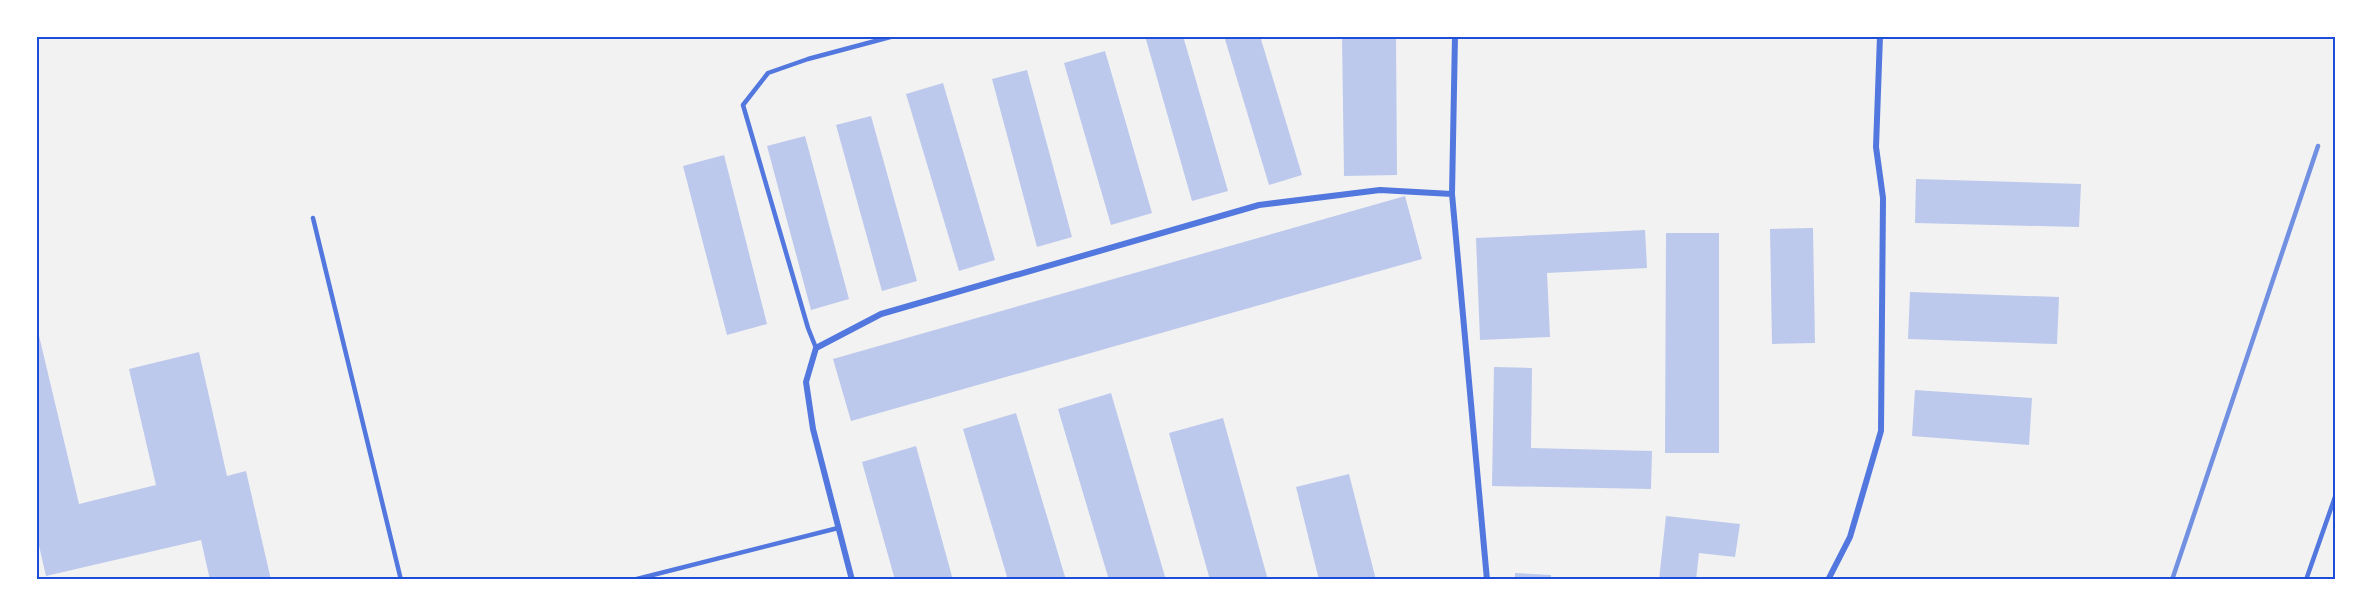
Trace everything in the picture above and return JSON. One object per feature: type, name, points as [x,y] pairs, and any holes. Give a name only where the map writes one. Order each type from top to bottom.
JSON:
[{"type":"street","points":[[1455,36],[1452,194],[1487,580]]},
{"type":"street","points":[[1828,580],[1850,537],[1881,431],[1883,198],[1876,147],[1880,36]]},
{"type":"street","points":[[852,580],[813,429],[806,382],[816,348],[881,314],[1259,205],[1380,190],[1452,194]]},
{"type":"lane","points":[[816,348],[808,328],[743,105],[768,73],[808,59],[894,36]]},
{"type":"lane","points":[[313,218],[401,580]]},
{"type":"lane","points":[[2306,580],[2335,497]]},
{"type":"lane","points":[[633,580],[838,528]]},
{"type":"building","points":[[1145,36],[1183,36],[1228,191],[1192,201]]},
{"type":"building","points":[[1224,36],[1260,36],[1302,175],[1269,185]]},
{"type":"building","points":[[1342,36],[1396,36],[1397,175],[1344,176]]},
{"type":"building","points":[[1105,51],[1152,213],[1111,225],[1064,63]]},
{"type":"building","points":[[1027,70],[1072,237],[1037,247],[992,79]]},
{"type":"building","points":[[943,83],[995,260],[959,271],[906,94]]},
{"type":"building","points":[[871,116],[917,281],[882,291],[836,125]]},
{"type":"building","points":[[805,136],[849,299],[811,310],[767,146]]},
{"type":"building","points":[[724,155],[767,324],[727,335],[683,166]]},
{"type":"building","points":[[1916,179],[2081,184],[2079,227],[1915,223]]},
{"type":"building","points":[[1405,196],[1422,259],[851,421],[833,359]]},
{"type":"building","points":[[1813,228],[1815,343],[1772,344],[1770,229]]},
{"type":"building","points":[[1645,230],[1647,268],[1547,273],[1550,337],[1480,340],[1476,238]]},
{"type":"building","points":[[1666,233],[1719,233],[1719,453],[1665,453]]},
{"type":"building","points":[[1910,292],[2059,297],[2057,344],[1908,339]]},
{"type":"building","points":[[36,323],[79,504],[156,485],[129,369],[199,352],[227,476],[246,471],[271,580],[210,580],[201,540],[46,576],[36,533]]},
{"type":"building","points":[[1494,367],[1532,368],[1531,448],[1652,451],[1651,489],[1492,486]]},
{"type":"building","points":[[1915,390],[2032,398],[2029,445],[1912,436]]},
{"type":"building","points":[[1111,393],[1166,580],[1109,580],[1058,409]]},
{"type":"building","points":[[1016,413],[1066,580],[1008,580],[963,429]]},
{"type":"building","points":[[1223,418],[1268,580],[1210,580],[1169,433]]},
{"type":"building","points":[[916,446],[953,580],[895,580],[862,462]]},
{"type":"building","points":[[1349,474],[1376,580],[1319,580],[1296,487]]},
{"type":"building","points":[[1666,516],[1740,524],[1735,557],[1699,553],[1696,580],[1659,580]]},
{"type":"building","points":[[1515,573],[1551,575],[1551,580],[1515,580]]},
{"type":"railway","points":[[2172,580],[2318,146]]}]
